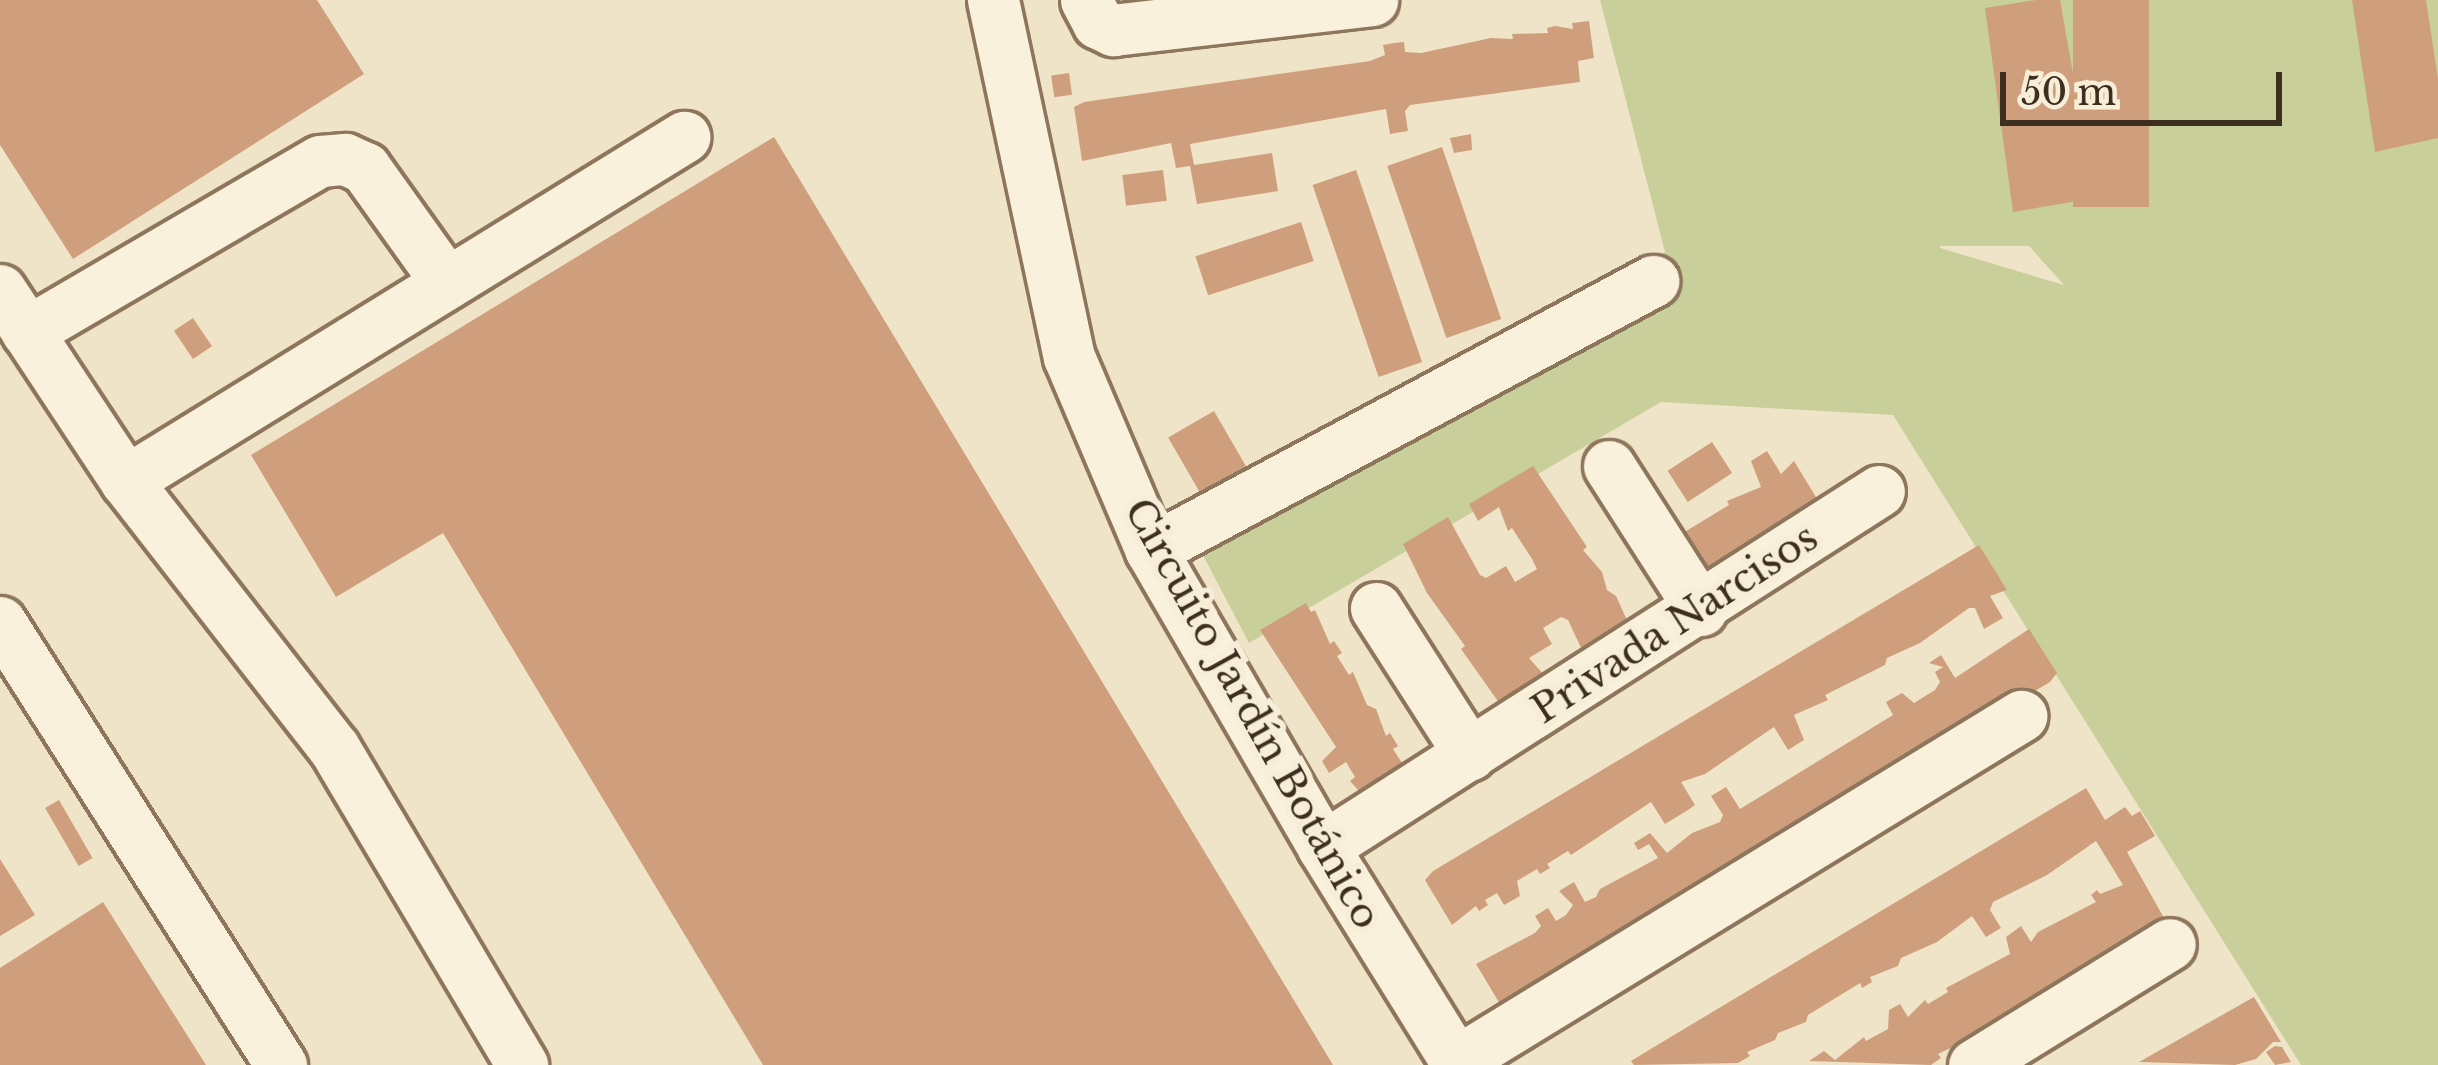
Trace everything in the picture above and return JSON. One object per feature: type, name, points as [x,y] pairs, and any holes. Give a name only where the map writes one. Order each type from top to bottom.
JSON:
[{"type":"street","name":"Circuito Jardín Botánico","points":[[993,0],[1069,357],[1151,550],[1323,847],[1457,1064]]},
{"type":"street","points":[[1087,0],[1098,22],[1113,29],[1372,0]]},
{"type":"street","points":[[126,481],[684,137]]},
{"type":"street","points":[[447,283],[364,168],[344,159],[320,161],[13,311],[126,481],[334,748],[522,1065]]},
{"type":"street","points":[[1151,550],[1652,281]]},
{"type":"street","points":[[1609,466],[1701,610]]},
{"type":"street","name":"Privada Narcisos","points":[[1323,847],[1701,610],[1879,491]]},
{"type":"street","points":[[1376,608],[1470,755]]},
{"type":"street","points":[[0,622],[281,1065]]},
{"type":"street","points":[[1457,1064],[2020,716]]},
{"type":"street","points":[[1974,1065],[2170,944]]},
{"type":"green space","points":[[1600,0],[2438,0],[2438,1065],[2301,1065],[1893,415],[1661,402],[1249,643],[1195,540],[1665,252]],"holes":[[[1940,246],[2029,246],[2064,285],[1940,248]]]},
{"type":"building","points":[[0,0],[317,0],[364,74],[73,259],[0,145]]},
{"type":"building","points":[[2060,0],[2095,198],[2013,212],[1985,8]]},
{"type":"building","points":[[2073,0],[2149,0],[2149,207],[2073,207]]},
{"type":"building","points":[[2352,0],[2426,0],[2438,79],[2438,138],[2375,152]]},
{"type":"building","points":[[1589,21],[1594,58],[1578,61],[1580,82],[1410,105],[1405,111],[1408,131],[1390,134],[1386,109],[1190,144],[1194,165],[1272,153],[1278,191],[1197,204],[1190,166],[1176,168],[1171,143],[1082,161],[1074,107],[1084,102],[1370,61],[1385,55],[1383,45],[1394,43],[1404,42],[1405,52],[1421,53],[1491,38],[1513,39],[1512,34],[1548,33],[1547,28],[1555,26],[1573,29],[1572,23]]},
{"type":"building","points":[[1069,73],[1072,95],[1054,97],[1051,76]]},
{"type":"building","points":[[1471,134],[1472,150],[1454,153],[1450,138]]},
{"type":"building","points":[[774,137],[1333,1065],[763,1065],[443,533],[336,597],[251,455]]},
{"type":"building","points":[[1442,147],[1501,319],[1446,338],[1387,166]]},
{"type":"building","points":[[1163,170],[1167,201],[1126,206],[1122,175]]},
{"type":"building","points":[[1356,170],[1422,362],[1379,377],[1313,185]]},
{"type":"building","points":[[1301,222],[1314,261],[1208,295],[1195,256]]},
{"type":"building","points":[[193,318],[212,346],[193,359],[174,331]]},
{"type":"building","points":[[1214,411],[1249,472],[1203,498],[1168,438]]},
{"type":"building","points":[[1712,442],[1732,473],[1688,502],[1668,471]]},
{"type":"building","points":[[1767,451],[1781,474],[1794,461],[1822,507],[1710,579],[1678,536],[1729,505],[1727,501],[1761,487],[1751,461]]},
{"type":"building","points":[[1533,466],[1587,547],[1583,550],[1602,572],[1607,590],[1616,596],[1631,629],[1583,652],[1568,620],[1561,617],[1543,628],[1552,644],[1529,658],[1545,676],[1502,707],[1461,649],[1465,646],[1427,593],[1403,544],[1448,517],[1480,575],[1486,578],[1506,566],[1515,582],[1537,569],[1512,528],[1508,531],[1499,507],[1478,521],[1469,504]]},
{"type":"building","points":[[1979,545],[2007,590],[1990,596],[2003,618],[1984,629],[1975,608],[1969,608],[1920,643],[1887,658],[1885,665],[1825,695],[1828,700],[1794,715],[1804,740],[1788,750],[1774,727],[1705,774],[1681,782],[1695,805],[1688,810],[1665,824],[1651,802],[1571,855],[1568,851],[1547,864],[1550,868],[1540,874],[1537,869],[1517,881],[1520,896],[1504,905],[1497,893],[1485,900],[1488,905],[1479,911],[1476,906],[1452,925],[1425,880],[1433,871]]},
{"type":"building","points":[[1306,603],[1311,612],[1315,610],[1330,644],[1334,641],[1342,653],[1337,656],[1349,675],[1353,672],[1367,705],[1376,709],[1386,736],[1390,733],[1398,746],[1393,749],[1404,766],[1375,809],[1350,781],[1355,777],[1346,762],[1329,773],[1322,761],[1336,747],[1260,630]]},
{"type":"building","points":[[2029,629],[2057,673],[2050,682],[1503,1009],[1476,964],[1535,933],[1541,926],[1535,916],[1548,908],[1556,921],[1566,915],[1573,905],[1559,891],[1574,882],[1585,902],[1596,897],[1600,889],[1658,858],[1649,844],[1638,850],[1634,843],[1650,833],[1667,853],[1692,833],[1720,822],[1723,815],[1711,796],[1726,787],[1740,809],[1893,715],[1886,702],[1902,693],[1914,703],[1935,690],[1940,682],[1935,672],[1943,667],[1929,663],[1941,655],[1955,678]]},
{"type":"building","points":[[2086,788],[2105,820],[2125,807],[2132,816],[2140,811],[2155,836],[2127,852],[2164,918],[1990,1029],[1938,1054],[1941,1058],[1931,1065],[1809,1061],[1824,1051],[1835,1060],[1864,1037],[1866,1041],[1888,1029],[1889,1010],[1900,1004],[1908,1017],[1925,1000],[1928,1004],[1948,992],[1946,988],[2010,954],[2006,937],[2021,926],[2031,942],[2038,932],[2096,902],[2091,895],[2097,890],[2100,894],[2123,885],[2096,841],[2047,875],[1993,902],[1990,910],[2001,928],[1986,937],[1972,916],[1937,942],[1901,958],[1898,966],[1870,977],[1872,982],[1862,988],[1860,983],[1808,1015],[1806,1022],[1747,1052],[1750,1056],[1738,1063],[1634,1065],[1631,1061],[1644,1053]]},
{"type":"building","points":[[59,800],[92,858],[79,866],[45,808]]},
{"type":"building","points":[[0,859],[35,915],[0,936]]},
{"type":"building","points":[[103,902],[206,1065],[0,1065],[0,968]]},
{"type":"building","points":[[2254,997],[2281,1042],[2273,1042],[2256,1059],[2235,1065],[2139,1062]]},
{"type":"building","points":[[2282,1047],[2291,1062],[2275,1065],[2266,1052]]}]
